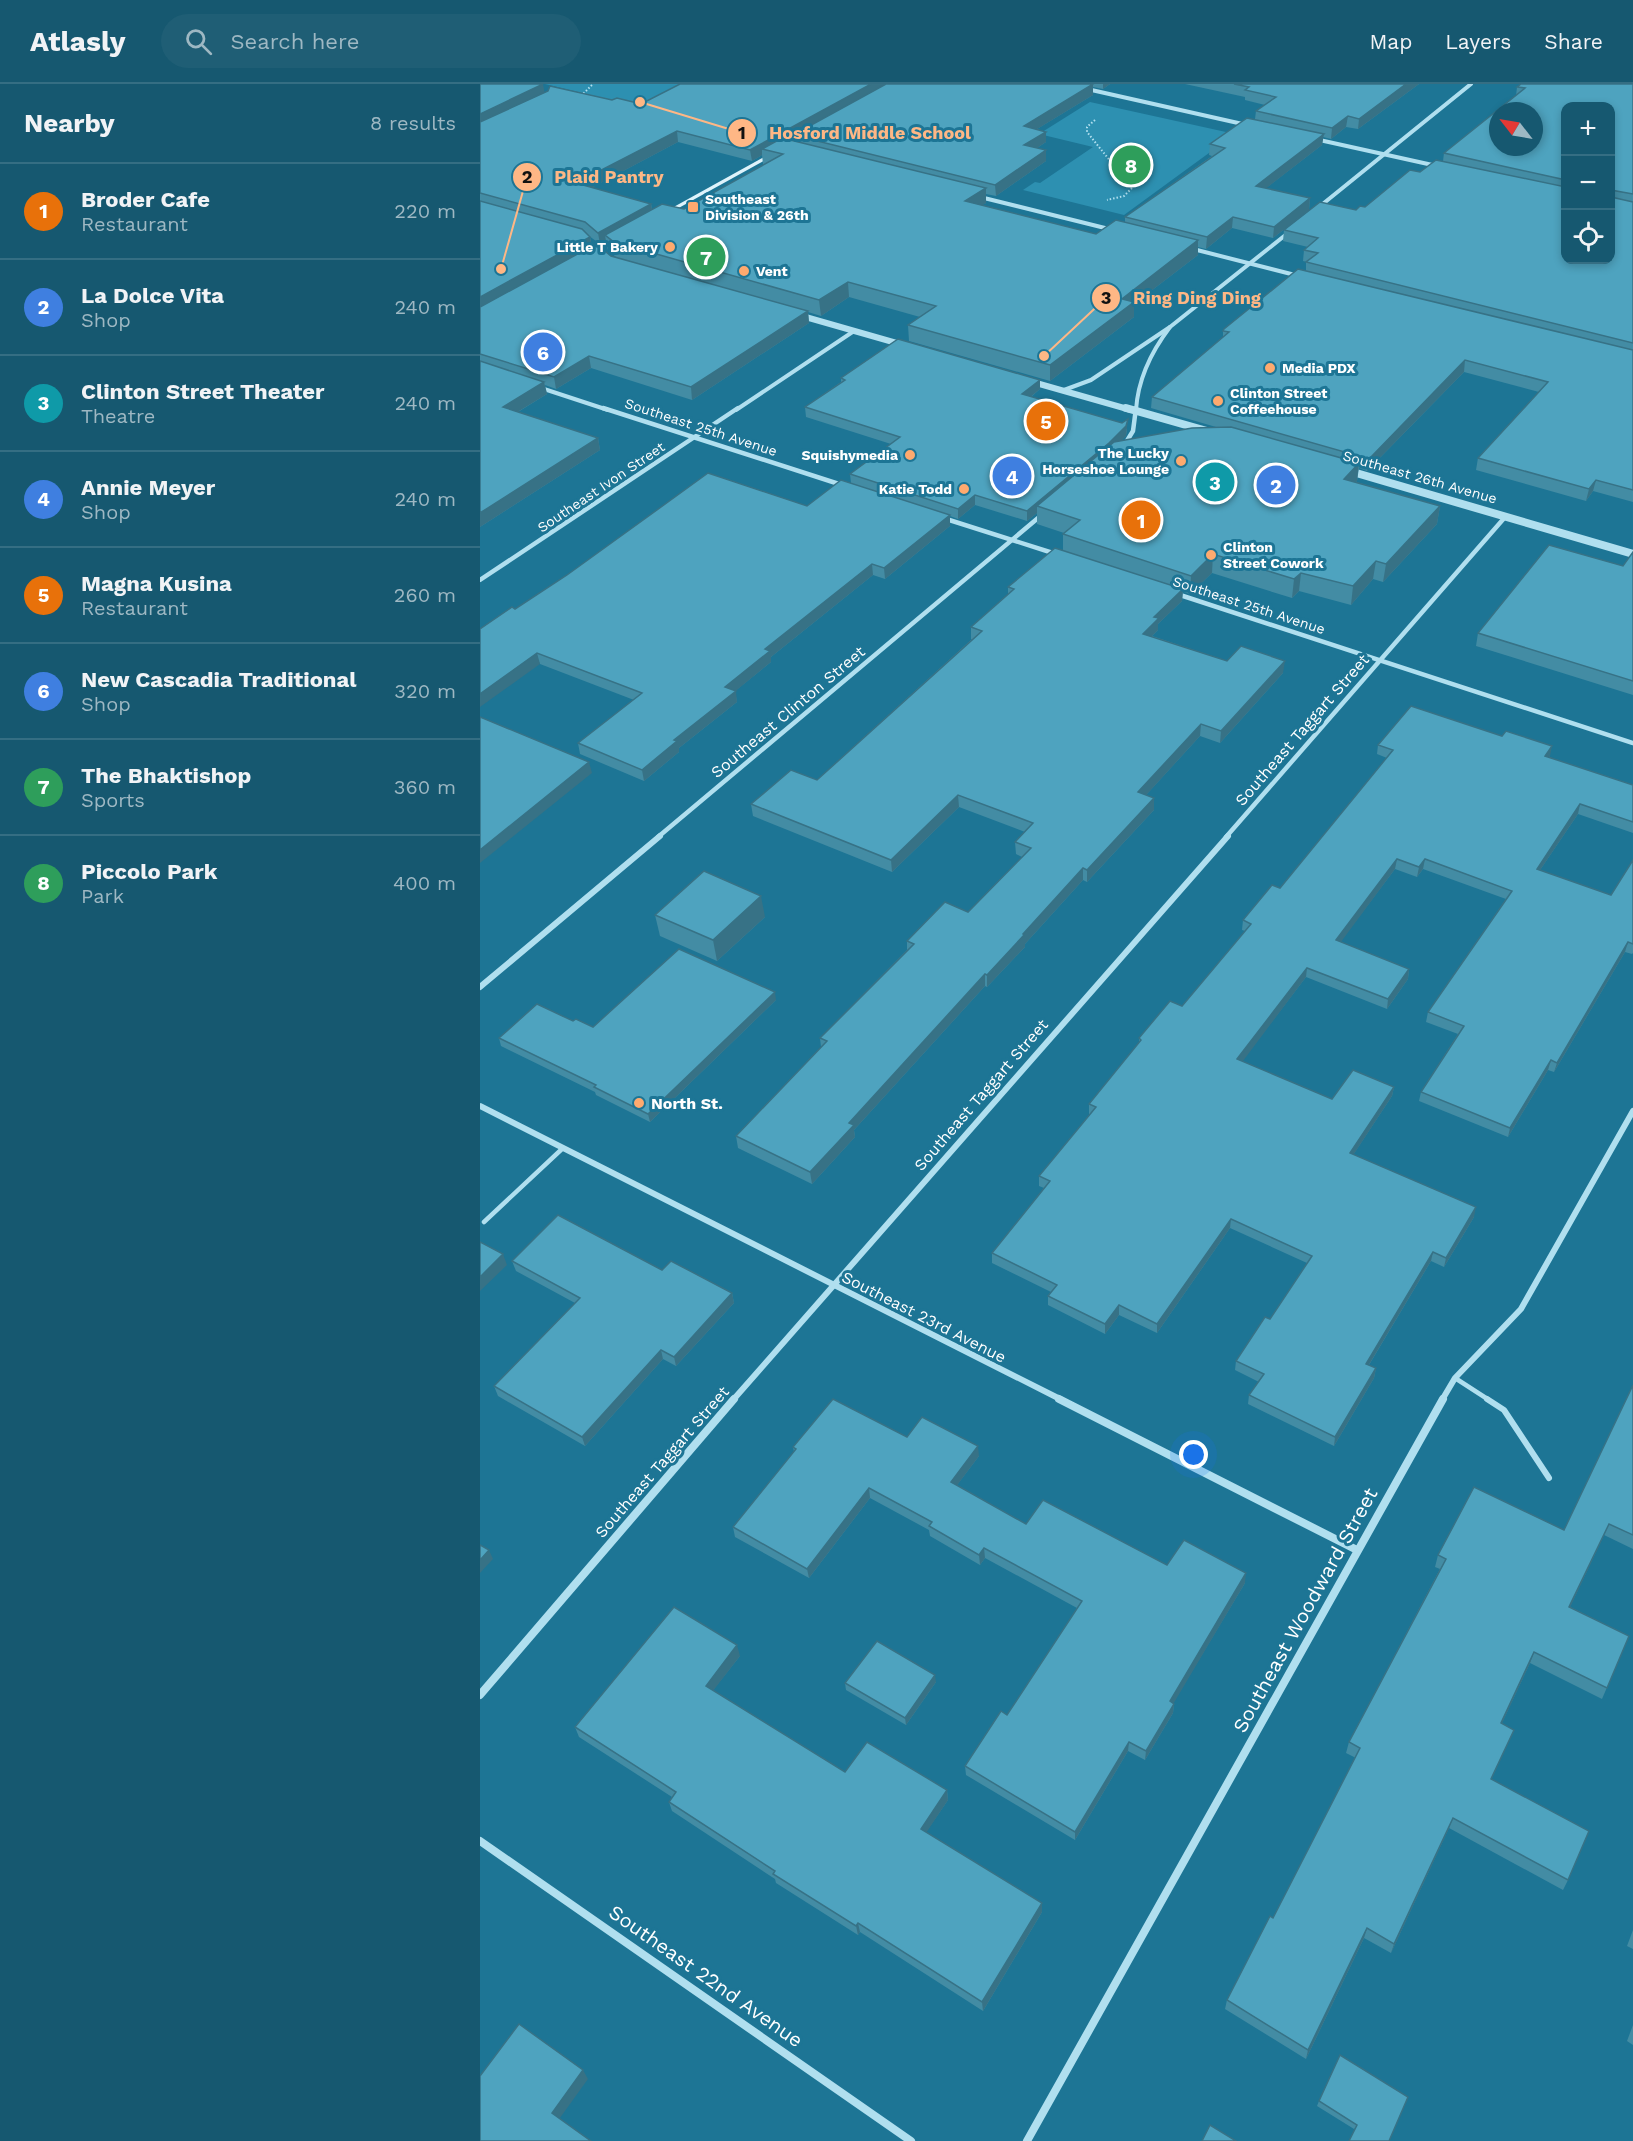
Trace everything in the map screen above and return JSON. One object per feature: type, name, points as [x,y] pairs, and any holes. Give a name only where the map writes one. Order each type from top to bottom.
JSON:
[{"type":"main road","points":[[652,221],[784,148]]},
{"type":"street","points":[[1311,214],[1471,84]]},
{"type":"street","points":[[1085,89],[1257,127]]},
{"type":"street","points":[[1315,139],[1441,167]]},
{"type":"street","points":[[975,195],[1123,232]]},
{"type":"street","points":[[1064,390],[1077,387],[1098,376],[1170,327],[1294,228]]},
{"type":"street","points":[[1192,249],[1308,278]]},
{"type":"street","points":[[785,312],[920,350]]},
{"type":"street","points":[[1118,450],[1133,432],[1139,387],[1149,360],[1170,327]]},
{"type":"street","name":"Southeast Ivon Street","points":[[480,580],[854,331]]},
{"type":"street","points":[[1020,378],[1219,434]]},
{"type":"street","name":"Southeast 25th Avenue","points":[[536,386],[851,488]]},
{"type":"street","name":"Southeast 26th Avenue","points":[[1338,468],[1633,554]]},
{"type":"street","name":"Southeast Clinton Street","points":[[480,987],[1046,511]]},
{"type":"street","points":[[940,516],[1063,556]]},
{"type":"street","name":"Southeast Taggart Street","points":[[480,1695],[832,1285],[1381,662],[1506,516]]},
{"type":"street","name":"Southeast 25th Avenue","points":[[1172,593],[1633,743]]},
{"type":"street","name":"Southeast 23rd Avenue","points":[[480,1106],[1357,1550]]},
{"type":"street","name":"Southeast Woodward Street","points":[[1027,2141],[1455,1378],[1521,1309],[1633,1111]]},
{"type":"street","name":"Southeast 22nd Avenue","points":[[480,1841],[911,2141]]},
{"type":"lane","points":[[484,1222],[563,1148]]},
{"type":"lane","points":[[1455,1378],[1504,1410],[1549,1478]]},
{"type":"path","points":[[576,98],[593,84]]},
{"type":"path","points":[[1111,199],[1128,193],[1132,188],[1131,184],[1087,132],[1087,127],[1129,99]]},
{"type":"shaded area","points":[[545,84],[693,84],[644,108]]},
{"type":"shaded area","points":[[1090,102],[1235,134],[1124,215],[1023,190],[1035,182],[1040,183],[1093,147],[1039,134]]},
{"type":"building","points":[[480,84],[543,84],[480,114]]},
{"type":"building","points":[[680,84],[871,84],[750,150],[677,131],[576,183],[651,204],[598,233],[585,222],[480,193],[480,122],[548,91],[550,86],[641,104]]},
{"type":"building","points":[[886,84],[1093,84],[1024,126],[1046,132],[1024,145],[1046,150],[995,185],[793,135]]},
{"type":"building","points":[[1234,84],[1406,84],[1359,119],[1348,116],[1332,128],[1256,111],[1276,97],[1245,90],[1249,87]]},
{"type":"building","points":[[1521,84],[1633,84],[1633,194],[1615,191],[1615,102],[1561,102],[1561,179],[1444,153],[1489,117],[1489,156],[1543,156],[1543,102],[1508,102],[1525,88],[1517,87]]},
{"type":"building","points":[[1247,118],[1324,134],[1256,186],[1310,198],[1274,227],[1233,217],[1207,237],[1125,217],[1225,148],[1210,144]]},
{"type":"building","points":[[782,138],[986,188],[965,201],[1096,234],[1116,220],[1198,240],[1122,299],[1134,302],[1050,365],[908,325],[936,306],[848,282],[819,300],[614,242],[605,235],[662,204],[684,209],[783,154],[762,149]]},
{"type":"building","points":[[1436,160],[1561,186],[1561,264],[1615,264],[1615,198],[1633,202],[1633,343],[1306,262],[1318,253],[1304,250],[1318,238],[1284,230],[1320,202],[1356,210],[1360,206],[1365,207],[1410,170],[1420,172]]},
{"type":"building","points":[[480,201],[582,229],[590,237],[480,297]]},
{"type":"building","points":[[596,244],[611,256],[808,311],[691,387],[589,356],[554,377],[480,354],[480,307]]},
{"type":"building","points":[[1298,269],[1633,350],[1633,490],[1596,480],[1589,489],[1478,458],[1548,382],[1465,360],[1369,459],[1152,397],[1229,332],[1223,331],[1224,329]]},
{"type":"building","points":[[898,339],[1040,380],[1022,394],[1122,423],[1128,419],[1126,426],[1109,443],[1027,511],[975,495],[958,509],[850,474],[900,437],[805,407],[845,380],[841,378]]},
{"type":"building","points":[[480,361],[544,382],[503,407],[598,438],[480,513]]},
{"type":"building","points":[[1231,427],[1359,463],[1344,479],[1440,506],[1386,564],[1376,561],[1353,586],[1301,573],[1294,579],[1213,554],[1191,576],[1063,534],[1080,520],[1037,506],[1114,442],[1192,428]]},
{"type":"building","points":[[708,473],[807,506],[841,480],[950,515],[884,568],[872,564],[765,649],[770,651],[725,687],[736,691],[674,740],[677,741],[642,770],[578,743],[642,693],[537,653],[480,694],[480,629],[512,607],[515,609],[567,575]]},
{"type":"building","points":[[1549,545],[1623,566],[1633,552],[1633,681],[1478,633]]},
{"type":"building","points":[[1055,548],[1183,589],[1154,617],[1159,618],[1143,634],[1227,661],[1241,646],[1285,661],[1221,731],[1201,724],[1138,792],[1154,798],[1087,870],[1083,868],[1024,935],[987,975],[985,974],[849,1123],[854,1125],[810,1172],[736,1136],[827,1041],[820,1038],[914,944],[907,941],[945,902],[968,912],[1031,848],[1015,842],[1033,823],[958,795],[891,860],[751,804],[791,770],[817,780],[982,631],[971,627],[1014,589],[1008,587]]},
{"type":"building","points":[[1411,706],[1502,736],[1506,731],[1552,746],[1545,756],[1633,785],[1633,822],[1580,804],[1537,869],[1611,895],[1633,860],[1633,944],[1628,942],[1557,1063],[1551,1060],[1510,1128],[1421,1092],[1464,1026],[1428,1012],[1512,891],[1425,859],[1419,867],[1397,859],[1336,940],[1409,969],[1388,999],[1307,968],[1237,1059],[1332,1099],[1353,1070],[1394,1087],[1350,1153],[1476,1207],[1446,1258],[1433,1252],[1366,1364],[1376,1368],[1335,1437],[1249,1395],[1264,1374],[1236,1361],[1265,1317],[1270,1319],[1312,1256],[1231,1219],[1157,1324],[1119,1305],[1105,1324],[1048,1296],[1057,1285],[992,1253],[1050,1181],[1039,1176],[1096,1107],[1089,1104],[1141,1040],[1139,1038],[1170,1001],[1182,1006],[1251,924],[1243,920],[1272,885],[1280,888],[1393,750],[1378,745]]},
{"type":"building","points":[[480,717],[589,762],[480,850]]},
{"type":"building","points":[[704,871],[761,896],[713,940],[655,915]]},
{"type":"building","points":[[679,949],[775,992],[648,1114],[594,1087],[596,1085],[499,1038],[537,1004],[573,1021],[576,1019],[593,1027]]},
{"type":"building","points":[[558,1215],[662,1270],[671,1261],[732,1293],[674,1357],[661,1350],[582,1437],[494,1386],[580,1298],[512,1261]]},
{"type":"building","points":[[480,1242],[503,1254],[480,1277]]},
{"type":"building","points":[[1633,1385],[1633,1535],[1609,1524],[1569,1607],[1629,1636],[1607,1688],[1534,1652],[1501,1723],[1514,1730],[1491,1779],[1589,1831],[1568,1880],[1453,1818],[1394,1944],[1367,1928],[1308,2050],[1227,2000],[1270,1916],[1273,1918],[1360,1748],[1349,1742],[1446,1559],[1438,1555],[1474,1487],[1564,1530]]},
{"type":"building","points":[[833,1399],[907,1437],[922,1417],[978,1446],[951,1482],[1026,1524],[1043,1500],[1167,1565],[1184,1540],[1246,1573],[1170,1701],[1174,1704],[1146,1751],[1129,1742],[1075,1832],[965,1766],[1001,1711],[1007,1715],[1082,1601],[984,1548],[979,1555],[929,1526],[932,1522],[869,1488],[807,1569],[733,1527],[796,1449],[793,1447]]},
{"type":"building","points":[[480,1545],[489,1550],[480,1560]]},
{"type":"building","points":[[674,1607],[737,1645],[706,1686],[845,1772],[867,1742],[947,1790],[921,1829],[1042,1903],[982,2002],[858,1923],[856,1926],[773,1874],[775,1871],[669,1802],[676,1792],[575,1727]]},
{"type":"building","points":[[877,1641],[935,1675],[905,1718],[845,1683]]},
{"type":"building","points":[[519,2024],[583,2070],[552,2113],[591,2141],[480,2141],[480,2076]]},
{"type":"building","points":[[1340,2055],[1408,2097],[1389,2141],[1349,2141],[1357,2125],[1319,2101]]},
{"type":"building","points":[[1210,2125],[1236,2141],[1202,2141]]},
{"type":"place","name":"Hosford Middle School","points":[[640,102]]},
{"type":"place","name":"Piccolo Park","points":[[1131,165]]},
{"type":"place","name":"Southeast Division & 26th","points":[[693,207]]},
{"type":"place","name":"Little T Bakery","points":[[670,247]]},
{"type":"place","name":"The Bhaktishop","points":[[706,257]]},
{"type":"place","name":"Plaid Pantry","points":[[501,269]]},
{"type":"place","name":"Vent","points":[[744,271]]},
{"type":"place","name":"New Cascadia Traditional","points":[[543,352]]},
{"type":"place","name":"Ring Ding Ding","points":[[1044,356]]},
{"type":"place","name":"Media PDX","points":[[1270,368]]},
{"type":"place","name":"Clinton Street Coffeehouse","points":[[1218,401]]},
{"type":"place","name":"Magna Kusina","points":[[1046,421]]},
{"type":"place","name":"Squishymedia","points":[[910,455]]},
{"type":"place","name":"The Lucky Horseshoe Lounge","points":[[1181,461]]},
{"type":"place","name":"Annie Meyer","points":[[1012,476]]},
{"type":"place","name":"Clinton Street Theater","points":[[1215,482]]},
{"type":"place","name":"La Dolce Vita","points":[[1276,485]]},
{"type":"place","name":"Katie Todd","points":[[964,489]]},
{"type":"place","name":"Broder Cafe","points":[[1141,520]]},
{"type":"place","name":"Clinton Street Cowork","points":[[1211,555]]},
{"type":"place","name":"North St.","points":[[639,1103]]}]
